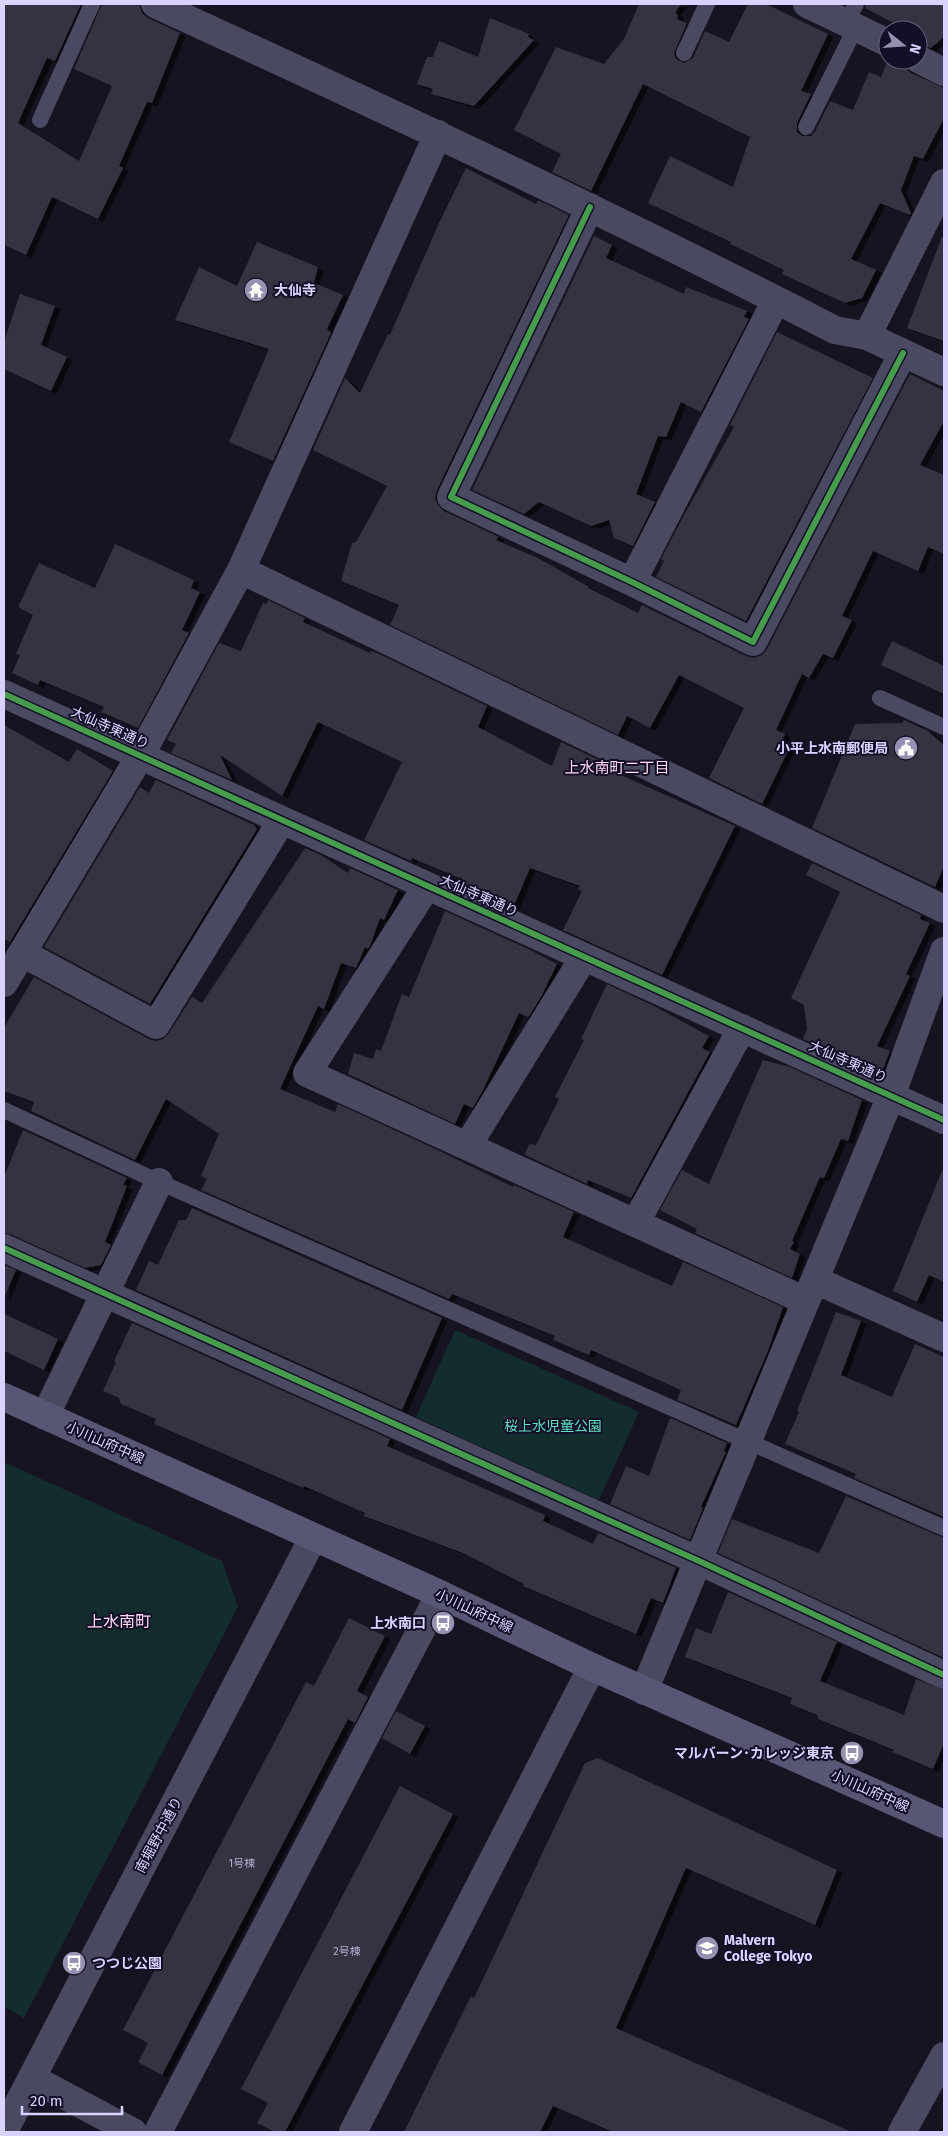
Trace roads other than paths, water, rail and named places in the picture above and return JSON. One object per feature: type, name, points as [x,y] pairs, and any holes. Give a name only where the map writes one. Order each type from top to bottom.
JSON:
[{"type":"main road","name":"小川山府中線","points":[[4,1397],[440,1594],[644,1691],[944,1824]]},
{"type":"street","points":[[155,4],[438,134],[590,207],[835,330],[867,336],[944,372]]},
{"type":"street","points":[[807,4],[853,18],[878,36]]},
{"type":"street","points":[[928,64],[944,72]]},
{"type":"street","points":[[4,983],[140,756],[240,570],[438,134]]},
{"type":"street","points":[[867,336],[944,183]]},
{"type":"street","points":[[590,207],[451,497],[632,582],[753,642],[903,352]]},
{"type":"street","points":[[632,582],[776,300]]},
{"type":"street","points":[[240,570],[944,909]]},
{"type":"street","name":"大仙寺東通り","points":[[4,694],[944,1120]]},
{"type":"street","points":[[22,953],[156,1025],[282,820]]},
{"type":"street","points":[[427,886],[307,1073],[636,1222],[810,1290],[944,1338]]},
{"type":"street","points":[[644,1691],[892,1096],[944,951]]},
{"type":"street","points":[[468,1145],[584,957]]},
{"type":"street","points":[[636,1222],[742,1028]]},
{"type":"street","points":[[45,1416],[159,1182]]},
{"type":"street","points":[[4,1248],[698,1561],[944,1675]]},
{"type":"street","name":"南堀野中通り","points":[[4,2131],[313,1538]]},
{"type":"street","points":[[158,2132],[440,1594]]},
{"type":"street","points":[[353,2132],[592,1667]]},
{"type":"street","points":[[902,2132],[944,2056]]},
{"type":"street","points":[[32,2078],[133,2132]]},
{"type":"lane","points":[[40,120],[92,4]]},
{"type":"lane","points":[[684,53],[707,4]]},
{"type":"lane","points":[[806,127],[853,18]]},
{"type":"lane","points":[[880,698],[944,727]]},
{"type":"lane","points":[[4,1110],[159,1182],[944,1528]]},
{"type":"place","name":"大仙寺","points":[[256,290]]},
{"type":"place","name":"小平上水南郵便局","points":[[906,748]]},
{"type":"place","name":"上水南口","points":[[443,1623]]},
{"type":"place","name":"マルバーン･カレッジ東京","points":[[852,1753]]},
{"type":"place","name":"Malvern College Tokyo","points":[[707,1948]]},
{"type":"place","name":"つつじ公園","points":[[74,1963]]},
{"type":"district","name":"上水南町二丁目","points":[[617,768]]},
{"type":"district","name":"上水南町","points":[[119,1621]]},
{"type":"park label","name":"桜上水児童公園","points":[[553,1426]]}]
